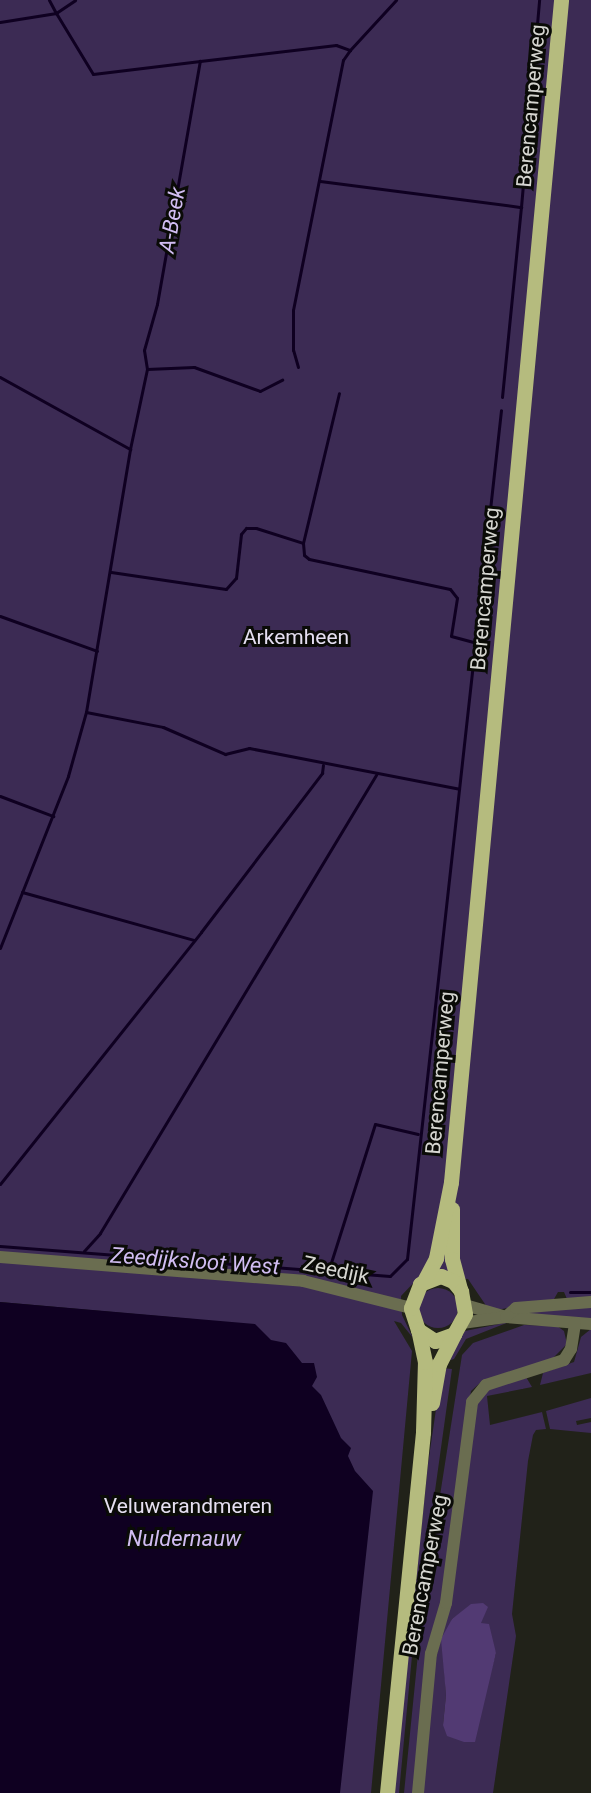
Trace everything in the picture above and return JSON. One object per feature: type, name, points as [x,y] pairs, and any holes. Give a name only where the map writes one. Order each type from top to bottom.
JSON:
[{"type":"main road","name":"Berencamperweg","points":[[424,1281],[436,1258],[451,1182],[561,0]]},
{"type":"main road","name":"Berencamperweg","points":[[451,1182],[452,1259],[463,1298]]},
{"type":"main road","points":[[441,1276],[453,1281],[463,1298],[458,1329],[435,1341],[418,1330],[411,1308],[414,1294],[424,1281],[441,1276]]},
{"type":"main road","name":"Berencamperweg","points":[[423,1432],[439,1364],[458,1329]]},
{"type":"main road","name":"Berencamperweg","points":[[387,1793],[423,1432],[425,1362],[418,1330]]},
{"type":"street","name":"Zeedijk","points":[[0,1257],[303,1281],[411,1308]]},
{"type":"street","points":[[463,1298],[506,1317],[591,1324]]},
{"type":"street","points":[[458,1329],[506,1317],[516,1308],[591,1302]]},
{"type":"street","name":"Berencamperweg","points":[[418,1793],[429,1663],[446,1603],[472,1402],[486,1385],[564,1360],[571,1349],[575,1323]]},
{"type":"green space","name":"Arkemheen","points":[[0,0],[591,0],[591,1299],[567,1299],[564,1292],[558,1292],[554,1299],[497,1310],[487,1307],[468,1279],[421,1275],[401,1296],[402,1315],[413,1338],[401,1323],[394,1321],[412,1351],[371,1793],[0,1793],[192,1319],[0,1302]]},
{"type":"green space","points":[[438,1288],[446,1289],[452,1294],[457,1300],[457,1316],[452,1322],[446,1327],[438,1328],[430,1327],[424,1322],[419,1316],[418,1308],[419,1300],[424,1294],[430,1289]]},
{"type":"green space","points":[[591,1306],[591,1319],[536,1316],[520,1311]]},
{"type":"green space","points":[[509,1322],[466,1339],[454,1359],[444,1362],[465,1331]]},
{"type":"green space","points":[[524,1325],[557,1326],[564,1331],[567,1344],[551,1360],[481,1382],[471,1391],[414,1793],[404,1793],[423,1604],[462,1355],[473,1343]]},
{"type":"green space","points":[[591,1329],[591,1373],[540,1385],[543,1373],[574,1362],[581,1337]]},
{"type":"green space","points":[[442,1368],[452,1369],[412,1656],[399,1793],[394,1793],[428,1464]]},
{"type":"green space","points":[[526,1377],[532,1387],[487,1396],[490,1425],[542,1412],[546,1429],[536,1430],[533,1435],[528,1461],[512,1614],[516,1636],[493,1793],[422,1793],[432,1673],[450,1604],[475,1407],[485,1391]],"holes":[[[457,1616],[480,1623],[496,1653],[479,1714],[443,1725],[446,1695],[443,1651],[452,1619]]]},
{"type":"green space","points":[[591,1398],[591,1418],[576,1421],[577,1425],[591,1422],[591,1433],[550,1429],[546,1411]]},
{"type":"shaded area","points":[[483,1603],[488,1607],[481,1623],[489,1624],[496,1653],[475,1742],[464,1742],[447,1736],[443,1725],[446,1695],[441,1639],[452,1619],[471,1604]]},
{"type":"water","name":"Nuldernauw","points":[[0,1302],[255,1324],[271,1340],[286,1343],[302,1363],[314,1363],[317,1377],[312,1386],[321,1395],[341,1438],[351,1448],[348,1456],[355,1471],[373,1491],[340,1793],[0,1793]]},
{"type":"waterway","points":[[49,0],[56,13],[75,0]]},
{"type":"waterway","name":"A-Beek","points":[[0,377],[130,449],[147,369],[144,350],[157,304],[200,61],[336,45],[350,50],[396,0]]},
{"type":"waterway","points":[[320,181],[521,207],[539,0]]},
{"type":"waterway","points":[[0,22],[56,13],[93,74],[200,61]]},
{"type":"waterway","points":[[298,367],[293,350],[293,310],[343,60],[350,50]]},
{"type":"waterway","points":[[502,397],[521,207]]},
{"type":"waterway","points":[[147,369],[194,367],[260,391],[282,380]]},
{"type":"waterway","points":[[303,543],[339,393]]},
{"type":"waterway","name":"Zeedijksloot West","points":[[0,1246],[390,1276],[407,1259],[501,410]]},
{"type":"waterway","points":[[0,948],[68,776],[86,712],[130,449]]},
{"type":"waterway","points":[[111,572],[226,589],[236,578],[241,534],[246,528],[256,528],[303,543],[304,555],[309,559],[450,589],[457,598],[451,636],[477,643]]},
{"type":"waterway","points":[[0,616],[97,651]]},
{"type":"waterway","points":[[86,712],[163,727],[225,754],[249,748],[459,789]]},
{"type":"waterway","points":[[0,1184],[201,932],[322,773],[323,765]]},
{"type":"waterway","points":[[84,1251],[100,1233],[376,775]]},
{"type":"waterway","points":[[0,796],[53,816]]},
{"type":"waterway","points":[[22,892],[194,940]]},
{"type":"waterway","points":[[328,1272],[375,1124],[418,1134]]},
{"type":"waterway","points":[[570,1292],[591,1292]]},
{"type":"park label","name":"Veluwerandmeren","points":[[188,1506]]}]
